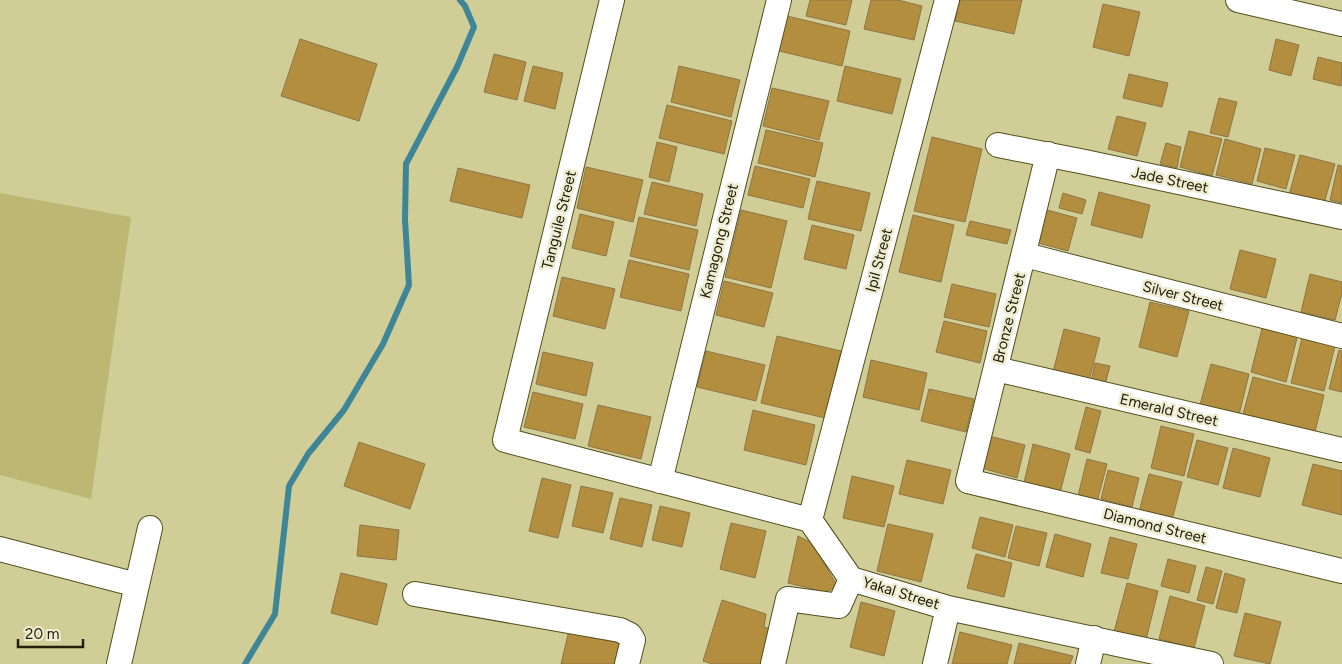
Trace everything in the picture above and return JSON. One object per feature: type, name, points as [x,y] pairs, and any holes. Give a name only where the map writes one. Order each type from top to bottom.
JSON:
[{"type":"street","name":"Tanguile Street","points":[[612,0],[505,440],[660,481]]},
{"type":"street","name":"Kamagong Street","points":[[660,481],[779,0]]},
{"type":"street","name":"Ipil Street","points":[[810,520],[947,0]]},
{"type":"street","points":[[1238,0],[1342,24]]},
{"type":"street","name":"Jade Street","points":[[998,146],[1048,154],[1342,217]]},
{"type":"street","name":"Bronze Street","points":[[968,481],[1025,256],[1048,154]]},
{"type":"street","name":"Silver Street","points":[[1025,256],[1342,336]]},
{"type":"street","name":"Emerald Street","points":[[996,369],[1342,450]]},
{"type":"street","points":[[660,481],[810,520]]},
{"type":"street","name":"Diamond Street","points":[[968,481],[1342,571]]},
{"type":"street","name":"Yakal Street","points":[[810,520],[851,578],[948,608],[1211,664]]},
{"type":"street","points":[[119,664],[150,528]]},
{"type":"street","points":[[0,549],[137,585]]},
{"type":"street","points":[[773,664],[788,599],[839,606],[851,578]]},
{"type":"street","points":[[415,594],[620,630],[630,635],[633,640],[627,664]]},
{"type":"street","points":[[935,664],[948,608]]},
{"type":"street","points":[[1088,664],[1094,638]]},
{"type":"shaded area","points":[[0,193],[131,217],[91,499],[0,475]]},
{"type":"building","points":[[810,0],[852,0],[846,25],[806,16]]},
{"type":"building","points":[[871,0],[898,0],[922,6],[914,40],[864,29]]},
{"type":"building","points":[[960,0],[1022,0],[1014,34],[955,21]]},
{"type":"building","points":[[1103,4],[1140,12],[1129,56],[1093,47]]},
{"type":"building","points":[[787,16],[850,31],[842,66],[779,51]]},
{"type":"building","points":[[300,39],[377,64],[359,121],[281,96]]},
{"type":"building","points":[[1276,39],[1299,45],[1291,76],[1269,70]]},
{"type":"building","points":[[494,54],[526,62],[517,100],[484,92]]},
{"type":"building","points":[[1318,57],[1342,63],[1341,86],[1313,79]]},
{"type":"building","points":[[533,66],[563,73],[555,109],[524,101]]},
{"type":"building","points":[[679,66],[740,80],[731,117],[671,102]]},
{"type":"building","points":[[845,66],[901,79],[892,114],[837,101]]},
{"type":"building","points":[[1129,74],[1168,83],[1162,107],[1123,98]]},
{"type":"building","points":[[772,88],[829,101],[819,140],[763,126]]},
{"type":"building","points":[[1219,98],[1237,102],[1228,137],[1210,133]]},
{"type":"building","points":[[667,105],[732,121],[724,154],[659,138]]},
{"type":"building","points":[[1117,116],[1146,123],[1137,156],[1108,149]]},
{"type":"building","points":[[766,130],[823,143],[815,177],[758,163]]},
{"type":"building","points":[[1189,131],[1222,139],[1212,176],[1180,167]]},
{"type":"building","points":[[932,137],[982,149],[965,222],[914,211]]},
{"type":"building","points":[[1225,139],[1261,149],[1252,184],[1216,175]]},
{"type":"building","points":[[657,142],[677,147],[669,182],[649,177]]},
{"type":"building","points":[[1166,143],[1181,147],[1177,168],[1160,164]]},
{"type":"building","points":[[1265,148],[1295,155],[1286,189],[1257,181]]},
{"type":"building","points":[[1300,155],[1335,164],[1324,204],[1289,195]]},
{"type":"building","points":[[1338,165],[1342,166],[1342,203],[1330,200]]},
{"type":"building","points":[[755,166],[810,179],[803,208],[748,195]]},
{"type":"building","points":[[586,167],[643,180],[633,222],[577,208]]},
{"type":"building","points":[[458,168],[530,185],[522,218],[450,201]]},
{"type":"building","points":[[817,181],[870,193],[861,231],[808,219]]},
{"type":"building","points":[[652,182],[703,194],[696,226],[644,214]]},
{"type":"building","points":[[1099,192],[1150,205],[1142,238],[1091,225]]},
{"type":"building","points":[[1063,193],[1086,200],[1082,214],[1059,208]]},
{"type":"building","points":[[741,210],[787,221],[771,288],[725,277]]},
{"type":"building","points":[[1047,210],[1077,218],[1068,251],[1038,243]]},
{"type":"building","points":[[580,214],[614,222],[606,256],[572,248]]},
{"type":"building","points":[[913,215],[954,225],[941,282],[899,272]]},
{"type":"building","points":[[639,217],[698,230],[689,270],[630,256]]},
{"type":"building","points":[[970,221],[1011,230],[1007,244],[966,235]]},
{"type":"building","points":[[812,225],[854,235],[846,269],[804,259]]},
{"type":"building","points":[[1240,250],[1276,259],[1266,298],[1230,289]]},
{"type":"building","points":[[629,260],[689,274],[681,311],[620,297]]},
{"type":"building","points":[[1310,274],[1342,282],[1342,293],[1335,320],[1301,312]]},
{"type":"building","points":[[562,277],[615,289],[605,329],[553,316]]},
{"type":"building","points":[[724,281],[773,293],[764,327],[716,315]]},
{"type":"building","points":[[952,284],[996,294],[989,327],[944,317]]},
{"type":"building","points":[[1150,302],[1189,311],[1177,357],[1139,347]]},
{"type":"building","points":[[944,321],[987,331],[980,363],[936,352]]},
{"type":"building","points":[[1263,325],[1298,334],[1286,382],[1251,372]]},
{"type":"building","points":[[1064,329],[1100,338],[1089,381],[1053,372]]},
{"type":"building","points":[[777,336],[841,351],[825,418],[761,403]]},
{"type":"building","points":[[1302,338],[1335,346],[1324,391],[1291,383]]},
{"type":"building","points":[[1339,350],[1342,351],[1342,392],[1329,389]]},
{"type":"building","points":[[706,351],[765,365],[756,401],[697,387]]},
{"type":"building","points":[[543,352],[593,363],[586,396],[536,384]]},
{"type":"building","points":[[871,360],[927,373],[919,410],[863,397]]},
{"type":"building","points":[[1095,363],[1110,366],[1105,385],[1091,382]]},
{"type":"building","points":[[1211,364],[1249,374],[1239,415],[1200,405]]},
{"type":"building","points":[[1253,377],[1324,395],[1315,432],[1243,414]]},
{"type":"building","points":[[929,389],[974,399],[966,432],[921,421]]},
{"type":"building","points":[[533,392],[583,404],[575,439],[524,427]]},
{"type":"building","points":[[598,405],[651,417],[641,459],[588,446]]},
{"type":"building","points":[[1086,407],[1101,411],[1090,453],[1075,449]]},
{"type":"building","points":[[753,410],[815,425],[806,465],[744,450]]},
{"type":"building","points":[[1161,426],[1194,434],[1184,476],[1151,468]]},
{"type":"building","points":[[989,436],[1025,445],[1017,478],[981,468]]},
{"type":"building","points":[[1197,440],[1228,448],[1218,485],[1187,477]]},
{"type":"building","points":[[359,442],[425,464],[410,509],[344,486]]},
{"type":"building","points":[[1033,444],[1070,454],[1059,497],[1023,487]]},
{"type":"building","points":[[1233,448],[1270,458],[1260,497],[1223,488]]},
{"type":"building","points":[[1087,459],[1107,464],[1096,506],[1077,500]]},
{"type":"building","points":[[907,460],[951,470],[943,504],[899,494]]},
{"type":"building","points":[[1313,464],[1342,471],[1342,515],[1302,505]]},
{"type":"building","points":[[1108,470],[1139,478],[1132,507],[1101,499]]},
{"type":"building","points":[[1149,474],[1182,482],[1172,520],[1139,512]]},
{"type":"building","points":[[852,476],[894,486],[884,527],[843,518]]},
{"type":"building","points":[[542,478],[571,485],[558,538],[529,531]]},
{"type":"building","points":[[581,486],[613,493],[603,533],[572,526]]},
{"type":"building","points":[[620,498],[652,505],[642,547],[610,539]]},
{"type":"building","points":[[660,506],[690,513],[682,547],[652,540]]},
{"type":"building","points":[[980,517],[1013,525],[1005,557],[972,548]]},
{"type":"building","points":[[731,523],[766,531],[755,578],[720,569]]},
{"type":"building","points":[[888,524],[933,534],[921,582],[877,571]]},
{"type":"building","points":[[360,525],[399,530],[396,560],[357,556]]},
{"type":"building","points":[[1016,526],[1047,533],[1039,566],[1008,558]]},
{"type":"building","points":[[1055,534],[1091,544],[1083,577],[1046,567]]},
{"type":"building","points":[[798,536],[812,543],[838,587],[825,592],[788,583]]},
{"type":"building","points":[[1110,537],[1137,544],[1128,579],[1101,573]]},
{"type":"building","points":[[976,554],[1012,563],[1004,597],[967,588]]},
{"type":"building","points":[[1168,559],[1196,566],[1189,593],[1161,586]]},
{"type":"building","points":[[1206,567],[1222,571],[1213,604],[1197,600]]},
{"type":"building","points":[[341,573],[387,584],[377,625],[331,613]]},
{"type":"building","points":[[1225,573],[1245,579],[1237,613],[1216,608]]},
{"type":"building","points":[[1127,583],[1158,591],[1146,640],[1114,632]]},
{"type":"building","points":[[1170,596],[1205,606],[1194,648],[1159,639]]},
{"type":"building","points":[[722,600],[766,614],[764,627],[775,630],[768,664],[712,664],[703,661]]},
{"type":"building","points":[[861,602],[895,611],[884,656],[850,647]]},
{"type":"building","points":[[1245,613],[1281,622],[1270,664],[1234,656]]},
{"type":"building","points":[[570,626],[628,640],[622,664],[561,664]]},
{"type":"building","points":[[960,632],[1012,645],[1007,664],[952,664]]},
{"type":"building","points":[[1019,643],[1073,656],[1070,664],[1014,664]]},
{"type":"waterway","points":[[245,664],[275,614],[289,486],[308,454],[344,410],[383,344],[409,285],[405,220],[406,164],[457,67],[474,27],[465,6],[460,0]]}]
